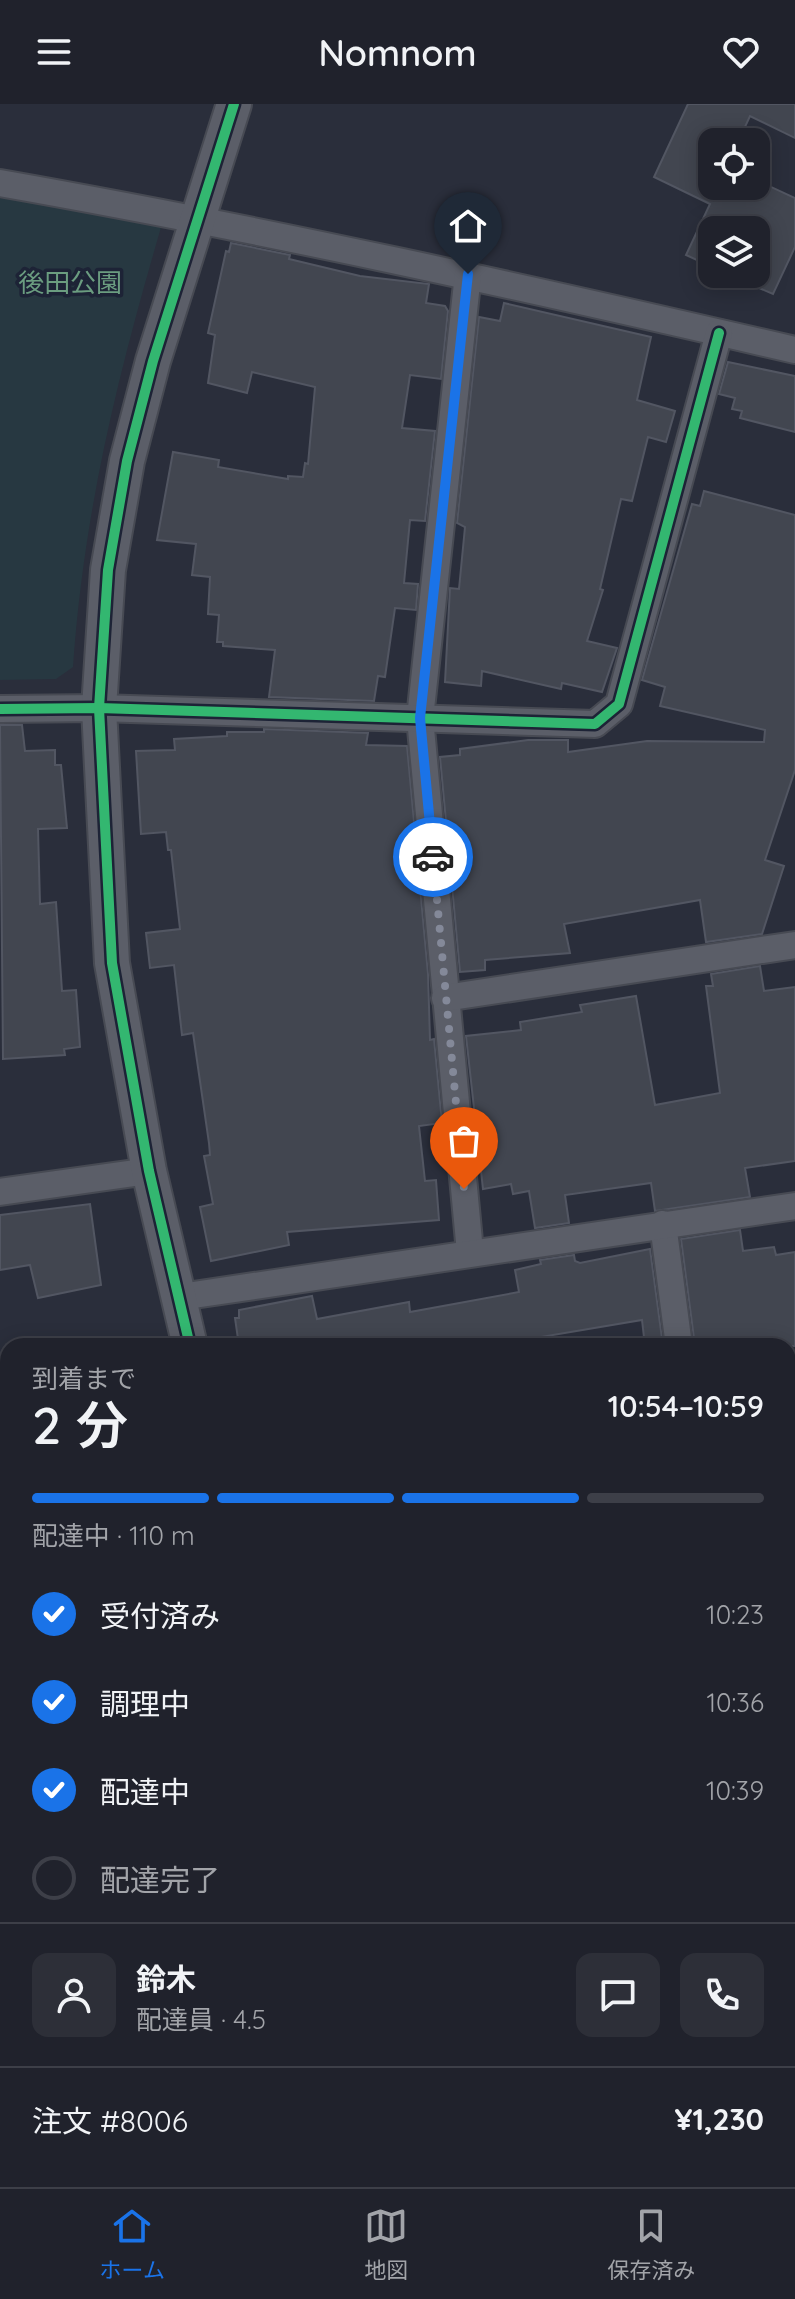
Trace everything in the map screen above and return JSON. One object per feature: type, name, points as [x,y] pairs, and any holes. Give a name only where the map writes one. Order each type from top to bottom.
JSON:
[{"type":"street","points":[[188,1338],[149,1171],[112,963],[99,708],[108,570],[127,461],[153,361],[234,104]]},
{"type":"street","points":[[0,183],[197,218],[468,274],[795,350]]},
{"type":"street","points":[[468,274],[420,718],[470,1252]]},
{"type":"street","points":[[0,709],[99,708],[595,724],[619,704],[719,333]]},
{"type":"street","points":[[445,998],[795,945]]},
{"type":"street","points":[[0,1192],[149,1171]]},
{"type":"street","points":[[180,1297],[795,1206]]},
{"type":"street","points":[[663,1224],[678,1338]]},
{"type":"green space","name":"後田公園","points":[[0,198],[162,224],[117,389],[94,497],[73,667],[56,679],[0,680]]},
{"type":"building","points":[[688,104],[795,104],[795,138],[750,116],[744,128],[698,128],[698,198],[654,177]]},
{"type":"building","points":[[770,186],[795,198],[795,247],[773,294],[759,288],[770,288],[770,216],[704,216],[710,204],[702,200],[770,200]]},
{"type":"building","points":[[698,230],[698,261],[686,255]]},
{"type":"building","points":[[231,243],[290,255],[289,259],[360,276],[429,284],[426,303],[445,306],[448,311],[441,379],[410,375],[402,428],[435,431],[425,521],[410,520],[404,583],[418,584],[416,610],[395,608],[385,677],[378,676],[374,701],[269,697],[275,650],[223,646],[223,642],[217,642],[219,615],[208,614],[210,577],[192,575],[196,544],[157,540],[173,452],[219,460],[218,467],[288,479],[288,476],[303,477],[305,463],[308,464],[315,387],[252,372],[247,393],[208,383],[215,335],[208,333],[226,251],[229,252]]},
{"type":"building","points":[[504,303],[651,337],[637,400],[675,411],[666,442],[648,437],[632,501],[621,499],[600,589],[603,590],[587,641],[617,648],[602,692],[562,683],[561,689],[482,671],[481,686],[445,682],[450,588],[459,589],[465,527],[457,523],[479,317],[500,321]]},
{"type":"building","points":[[728,362],[795,376],[795,432],[740,418],[742,411],[732,409],[735,398],[719,394]]},
{"type":"building","points":[[704,491],[795,515],[795,770],[765,860],[784,866],[762,934],[706,942],[700,900],[564,924],[570,953],[485,960],[485,970],[460,972],[440,757],[460,755],[460,749],[528,740],[568,740],[568,752],[647,741],[764,742],[765,730],[660,706],[665,687],[642,680],[692,504],[700,506]]},
{"type":"building","points":[[0,725],[22,725],[25,751],[55,750],[55,765],[61,765],[67,828],[38,829],[40,904],[56,902],[62,991],[76,990],[80,1047],[64,1049],[65,1055],[3,1059]]},
{"type":"building","points":[[264,729],[368,733],[366,745],[407,746],[428,974],[430,1040],[434,1039],[442,1123],[419,1126],[425,1181],[436,1180],[439,1220],[287,1232],[289,1245],[211,1261],[200,1207],[213,1204],[204,1156],[210,1155],[193,1033],[182,1035],[174,965],[150,968],[146,933],[180,929],[171,850],[168,850],[166,832],[141,834],[136,751],[175,750],[174,739],[227,736],[227,732],[264,732]]},
{"type":"building","points":[[760,966],[764,991],[795,987],[795,1161],[745,1168],[750,1197],[655,1211],[651,1183],[565,1195],[569,1223],[535,1228],[529,1191],[513,1194],[511,1184],[483,1189],[466,1036],[521,1030],[520,1022],[582,1012],[580,1005],[636,996],[655,1105],[720,1093],[706,986],[713,986],[711,974]]},
{"type":"building","points":[[90,1204],[101,1285],[38,1298],[30,1265],[0,1270],[0,1215]]},
{"type":"building","points":[[740,1230],[743,1251],[774,1247],[776,1255],[795,1252],[795,1338],[694,1338],[681,1239]]},
{"type":"building","points":[[650,1249],[662,1338],[644,1338],[642,1320],[535,1338],[238,1338],[235,1318],[239,1318],[239,1310],[312,1296],[317,1319],[409,1302],[410,1312],[519,1292],[515,1270],[541,1264],[540,1260],[574,1255],[575,1261],[580,1263]]},
{"type":"cycle path","points":[[188,1338],[149,1171],[112,963],[99,708],[108,570],[127,461],[153,361],[234,104]]},
{"type":"cycle path","points":[[0,709],[99,708],[595,724],[619,704],[719,333]]},
{"type":"way so far","points":[[433,857],[464,1189]]},
{"type":"route","points":[[433,857],[420,718],[468,274]]}]
